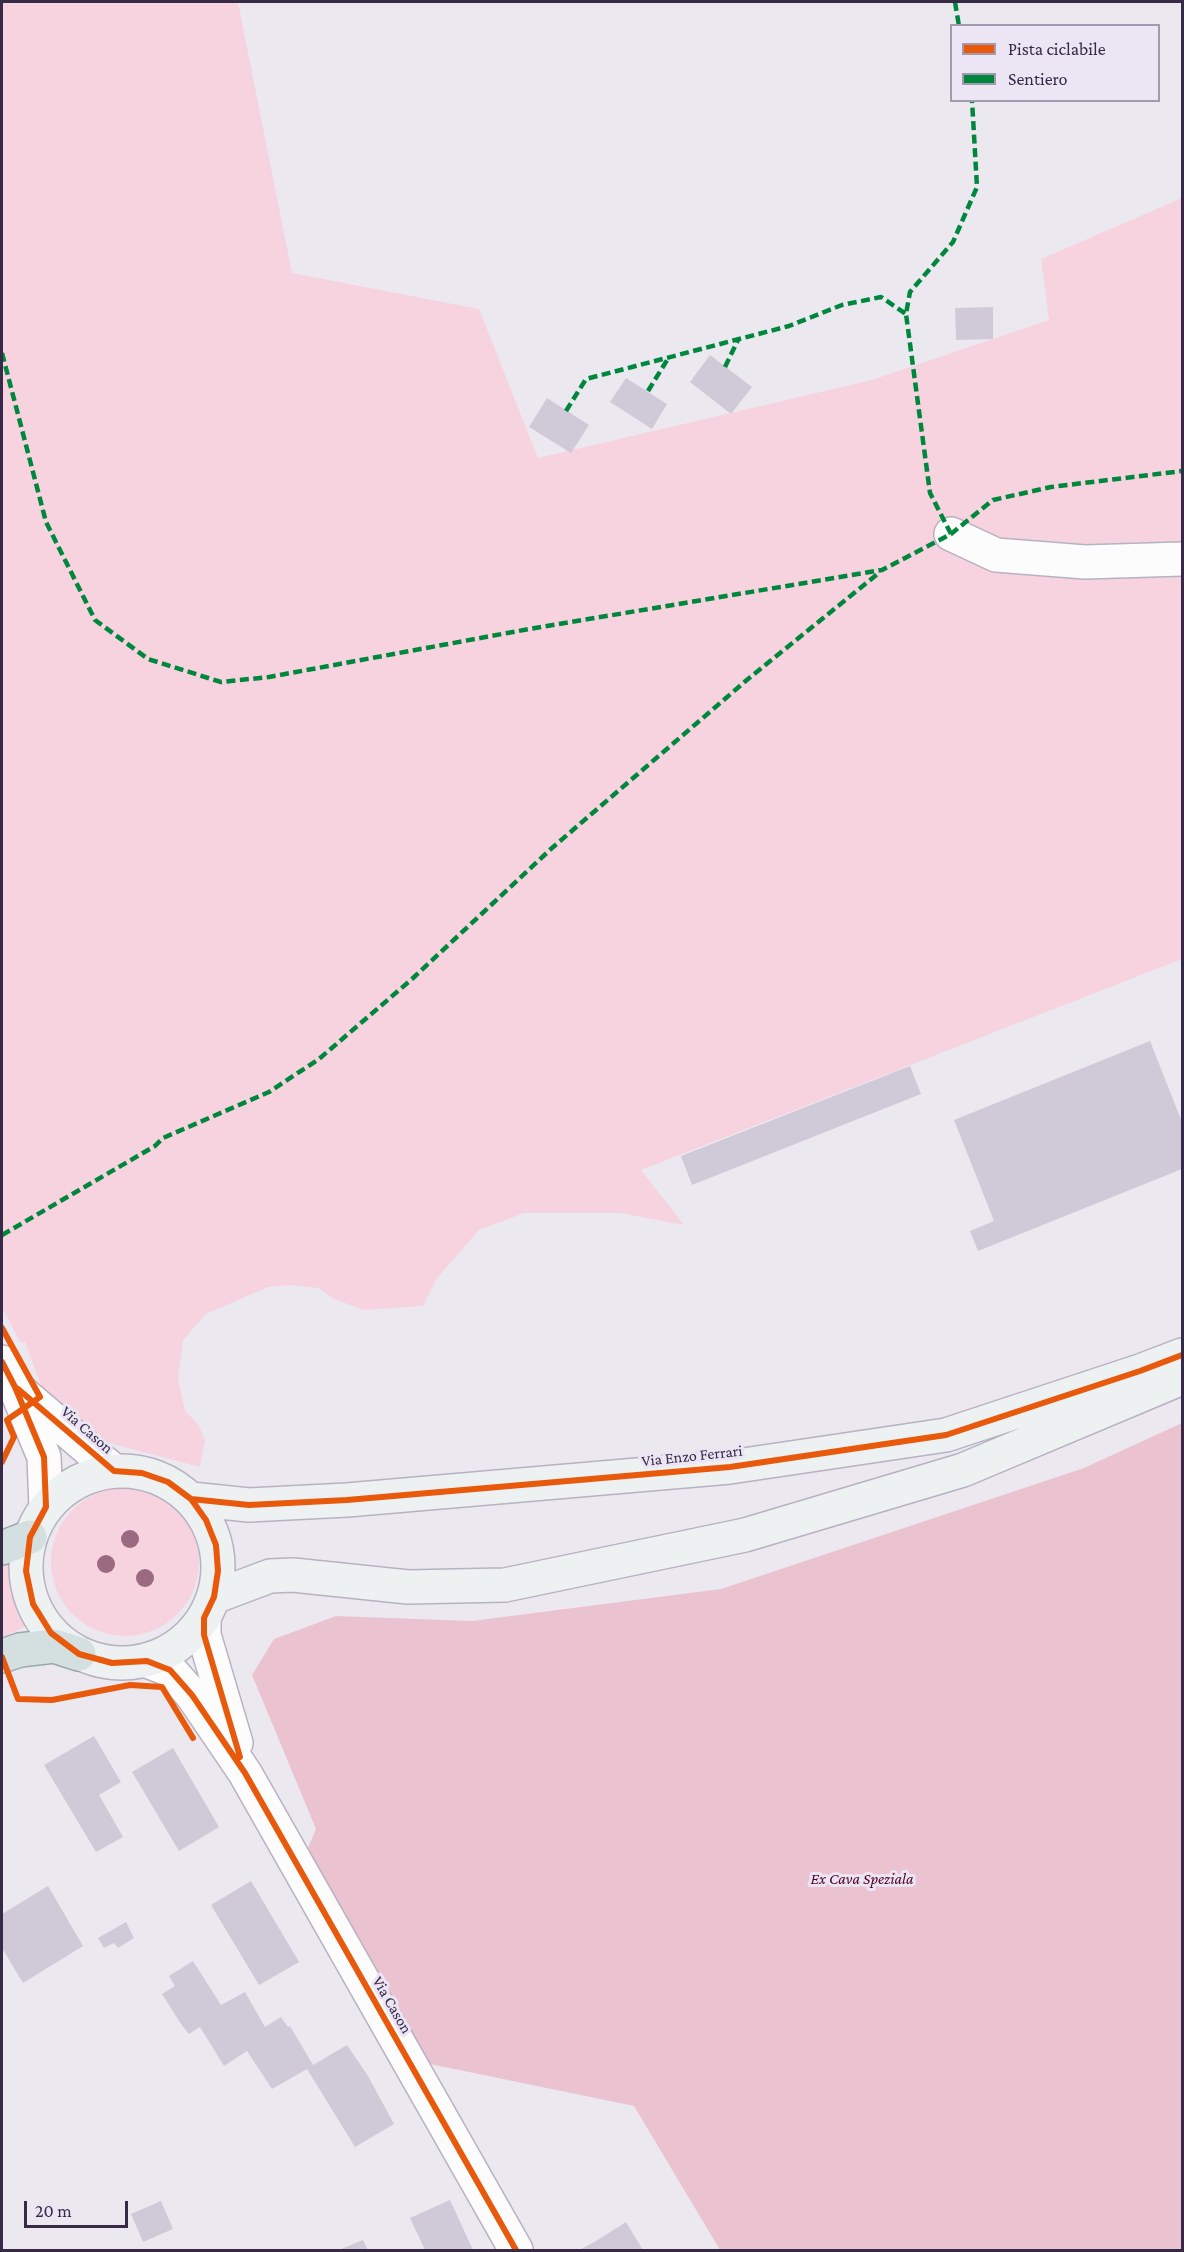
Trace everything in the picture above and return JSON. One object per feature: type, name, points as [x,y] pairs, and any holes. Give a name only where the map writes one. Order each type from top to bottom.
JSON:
[{"type":"highway","points":[[2,1656],[20,1650],[54,1646],[78,1654]]},
{"type":"main road","name":"Via Enzo Ferrari","points":[[191,1499],[249,1505],[347,1500],[741,1465],[946,1434],[1140,1371],[1182,1355]]},
{"type":"main road","points":[[209,1608],[218,1571],[216,1545],[206,1520],[191,1499],[168,1482],[142,1473],[114,1471],[76,1482],[46,1507],[16,1543],[26,1571],[33,1604],[51,1633],[78,1654],[112,1663],[147,1661],[179,1645],[209,1608],[270,1576],[293,1575],[408,1587],[505,1585],[745,1535],[963,1470],[1182,1378]]},
{"type":"street","points":[[951,534],[996,555],[1085,562],[1182,559]]},
{"type":"street","name":"Via Cason","points":[[8,1375],[114,1471]]},
{"type":"street","name":"Via Cason","points":[[8,1375],[44,1457],[46,1507]]},
{"type":"street","name":"Via Cason","points":[[209,1608],[204,1635],[245,1773]]},
{"type":"street","name":"Via Cason","points":[[147,1661],[170,1670],[192,1695],[245,1773],[516,2250]]},
{"type":"shaded area","points":[[2,2],[238,2],[292,273],[479,309],[538,458],[872,380],[1049,320],[1041,259],[1182,198],[1182,959],[641,1170],[684,1225],[621,1213],[524,1213],[479,1230],[437,1278],[423,1306],[364,1310],[334,1299],[319,1288],[291,1285],[268,1287],[206,1314],[183,1340],[178,1378],[185,1411],[198,1424],[205,1440],[200,1467],[94,1439],[41,1385],[25,1342],[21,1343],[2,1308]]},
{"type":"shaded area","points":[[125,1488],[153,1494],[177,1510],[193,1534],[199,1562],[193,1590],[177,1614],[153,1630],[125,1636],[97,1630],[73,1614],[57,1590],[51,1562],[57,1534],[73,1510],[97,1494]]},
{"type":"shaded area","points":[[9,1560],[15,1595],[27,1626],[2,1637],[2,1562]]},
{"type":"green space","name":"Ex Cava Speziala","points":[[1182,1423],[1182,2250],[720,2250],[634,2106],[430,2064],[305,1855],[316,1829],[252,1675],[274,1639],[336,1616],[472,1621],[721,1589],[1084,1468]]},
{"type":"building","points":[[993,307],[993,339],[956,340],[955,308]]},
{"type":"building","points":[[710,355],[752,387],[731,414],[690,382]]},
{"type":"building","points":[[626,378],[667,404],[652,429],[610,402]]},
{"type":"building","points":[[547,398],[589,425],[571,453],[529,427]]},
{"type":"building","points":[[1150,1041],[1182,1122],[1182,1169],[978,1251],[970,1231],[994,1221],[954,1120]]},
{"type":"building","points":[[910,1066],[921,1094],[692,1185],[681,1156]]},
{"type":"building","points":[[94,1736],[121,1782],[99,1795],[123,1837],[96,1852],[44,1765]]},
{"type":"building","points":[[173,1748],[219,1827],[179,1851],[132,1772]]},
{"type":"building","points":[[251,1881],[299,1962],[259,1985],[211,1905]]},
{"type":"building","points":[[48,1886],[83,1946],[23,1983],[2,1948],[2,1914]]},
{"type":"building","points":[[126,1922],[134,1938],[118,1948],[114,1943],[104,1948],[98,1938]]},
{"type":"building","points":[[193,1961],[221,2005],[245,1992],[265,2027],[281,2017],[288,2027],[290,2026],[313,2065],[347,2045],[368,2076],[394,2124],[355,2147],[307,2069],[272,2089],[247,2051],[224,2066],[200,2027],[189,2034],[162,1994],[175,1986],[169,1976]]},
{"type":"building","points":[[450,2200],[473,2250],[425,2250],[410,2218]]},
{"type":"building","points":[[161,2201],[173,2229],[143,2242],[131,2214]]},
{"type":"building","points":[[626,2222],[643,2250],[579,2250],[596,2241]]},
{"type":"building","points":[[363,2240],[368,2250],[339,2250]]},
{"type":"marked path","points":[[955,2],[959,24]]},
{"type":"marked path","points":[[951,534],[930,493],[906,314],[910,292],[953,242],[977,187],[972,102]]},
{"type":"marked path","points":[[566,411],[586,379],[789,326],[842,305],[881,297],[906,314]]},
{"type":"marked path","points":[[725,367],[738,340]]},
{"type":"marked path","points":[[2,353],[46,522],[95,620],[148,659],[221,682],[269,677],[529,629],[882,570],[951,534],[993,500],[1051,487],[1182,471]]},
{"type":"marked path","points":[[648,391],[669,357]]},
{"type":"marked path","points":[[2,1235],[155,1146],[163,1138],[269,1092],[319,1059],[412,979],[552,848],[748,679],[880,572]]},
{"type":"cycle path","points":[[2,1328],[40,1397],[7,1420],[14,1437],[2,1462]]},
{"type":"cycle path","points":[[191,1499],[249,1505],[347,1500],[730,1467],[946,1435],[1182,1355]]},
{"type":"cycle path","points":[[2,1362],[44,1457],[46,1507],[30,1537],[26,1571],[33,1604],[51,1633],[79,1654],[112,1663],[147,1661],[170,1670],[192,1695],[245,1773],[516,2250]]},
{"type":"cycle path","points":[[18,1389],[114,1471],[142,1473],[168,1482],[191,1499],[206,1520],[216,1545],[218,1571],[214,1597],[204,1618],[204,1635],[240,1757]]},
{"type":"cycle path","points":[[2,1657],[18,1699],[52,1700],[130,1685],[162,1687],[193,1738]]}]
